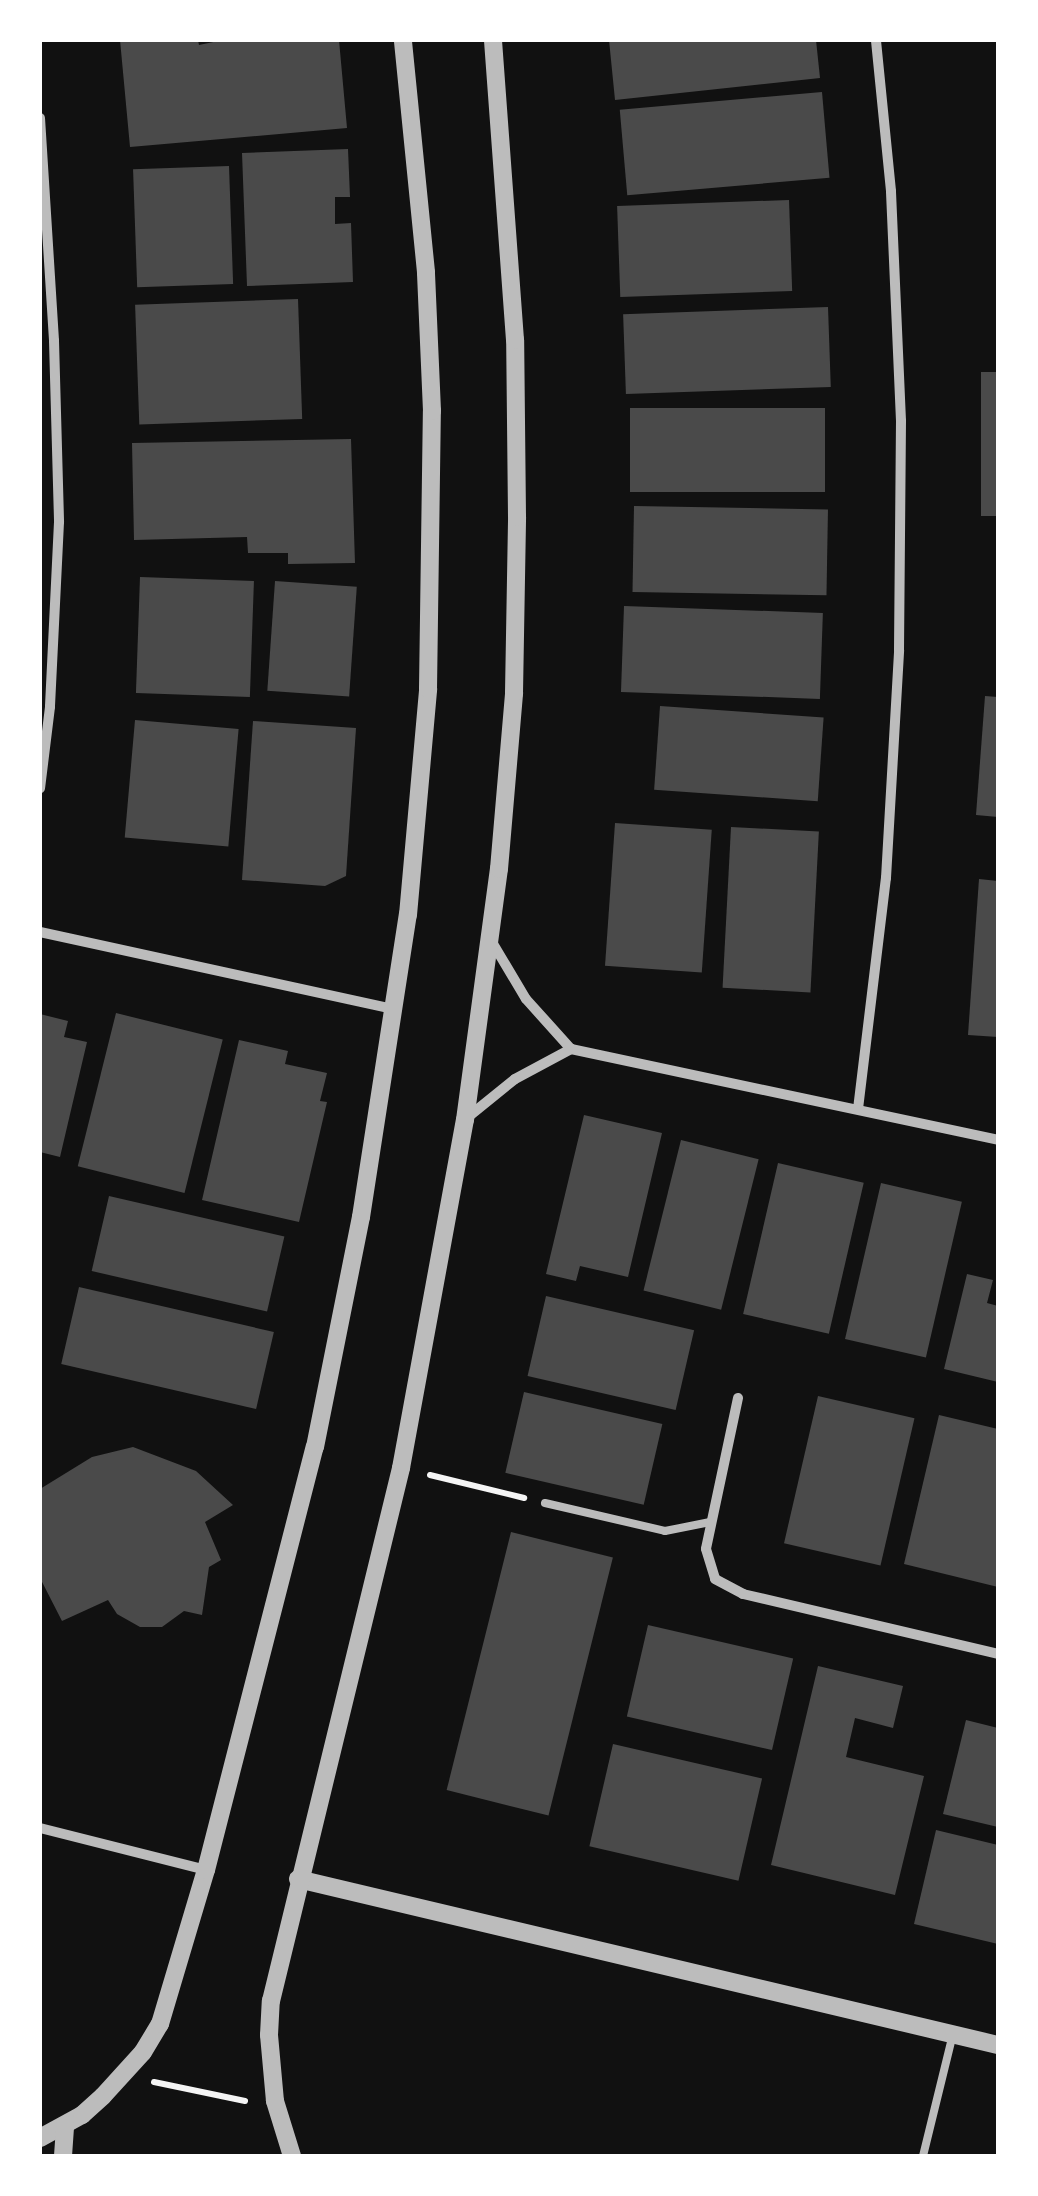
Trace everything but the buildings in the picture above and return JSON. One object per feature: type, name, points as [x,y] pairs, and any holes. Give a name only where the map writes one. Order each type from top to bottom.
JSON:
[{"type":"street","points":[[40,2138],[65,2125],[124,2076],[160,2024],[206,1870],[315,1447],[361,1217],[394,1010],[420,802],[432,550],[426,272],[403,40]]},
{"type":"street","points":[[292,2156],[276,2108],[270,2068],[271,2001],[401,1468],[465,1120],[492,941],[514,693],[518,517],[516,340],[494,40]]},
{"type":"street","points":[[858,1109],[886,878],[900,650],[901,421],[891,192],[876,40]]},
{"type":"street","points":[[40,118],[54,341],[59,522],[50,707],[40,788]]},
{"type":"street","points":[[40,932],[394,1010]]},
{"type":"street","points":[[492,941],[526,1000],[571,1049],[998,1140]]},
{"type":"street","points":[[465,1120],[515,1080],[571,1049]]},
{"type":"street","points":[[738,1398],[710,1522],[708,1565],[728,1589],[998,1654]]},
{"type":"street","points":[[40,1828],[206,1870]]},
{"type":"street","points":[[298,1879],[998,2045]]},
{"type":"street","points":[[63,2156],[65,2125]]},
{"type":"lane","points":[[545,1503],[664,1531],[710,1522]]},
{"type":"lane","points":[[923,2156],[954,2034]]},
{"type":"path","points":[[401,1468],[545,1503]]},
{"type":"path","points":[[124,2076],[276,2108]]}]
